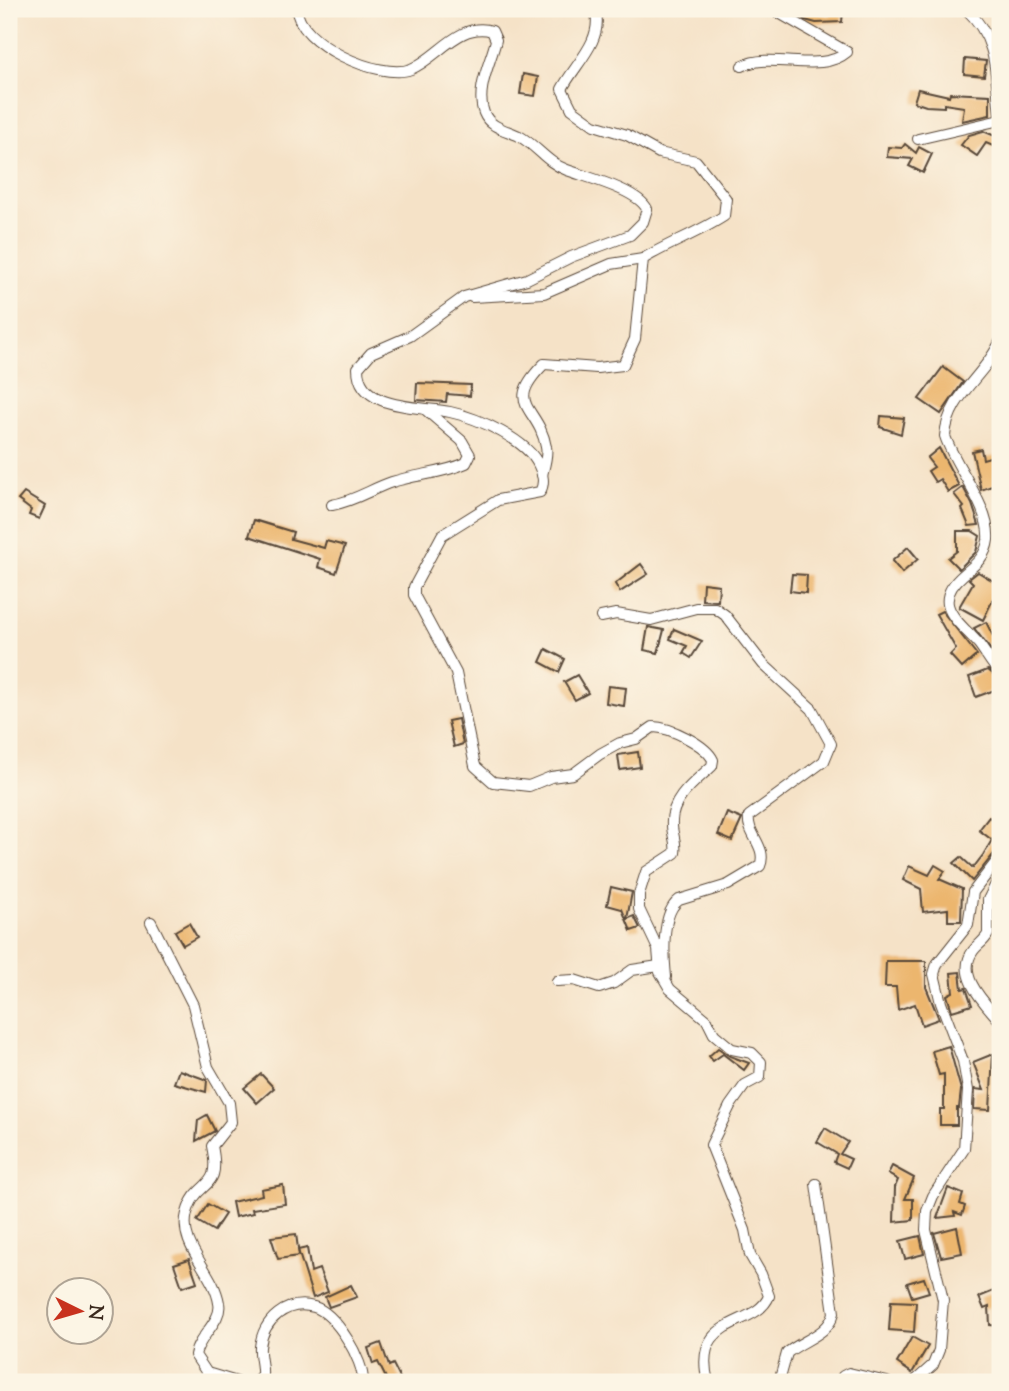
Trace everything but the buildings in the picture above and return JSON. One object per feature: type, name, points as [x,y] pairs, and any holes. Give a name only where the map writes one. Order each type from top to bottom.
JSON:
[{"type":"street","points":[[297,9],[298,21],[305,29],[350,61],[394,72],[419,64],[471,31],[492,31],[496,40],[485,74],[483,107],[487,119],[499,128],[522,138],[535,150],[567,170],[621,189],[645,203],[646,216],[630,235],[571,257],[527,279],[464,297],[410,336],[371,353],[358,368],[361,384],[368,392],[392,404],[453,413],[521,442],[534,456],[542,476]]},
{"type":"street","points":[[464,297],[544,293],[611,264],[643,259],[675,239],[700,231],[724,216],[726,199],[696,161],[659,153],[627,135],[594,125],[572,110],[562,89],[572,69],[588,50],[599,26],[596,13],[591,9]]},
{"type":"street","points":[[742,66],[764,59],[817,61],[839,58],[846,52],[772,9]]},
{"type":"street","points":[[966,9],[981,23],[992,46],[999,78],[1000,114]]},
{"type":"street","points":[[918,139],[1000,120]]},
{"type":"street","points":[[643,259],[635,339],[623,365],[597,368],[544,365],[526,383],[524,398],[547,448],[540,492],[498,500],[442,535],[418,574],[414,595],[456,673],[475,766],[493,782],[520,787],[569,775],[600,754],[620,743],[636,739],[653,727],[665,729],[711,755],[712,766],[695,778],[673,814],[674,855],[646,872],[639,894],[639,909],[658,949],[659,966],[667,985],[703,1016],[714,1034],[732,1049],[752,1053],[761,1062],[760,1077],[745,1085],[730,1106],[711,1145],[745,1230],[750,1255],[761,1273],[769,1296],[758,1310],[718,1330],[708,1356],[708,1382]]},
{"type":"street","points":[[1000,342],[990,360],[956,400],[945,436],[985,516],[988,539],[982,557],[950,588],[947,602],[957,623],[979,645],[1000,673]]},
{"type":"street","points":[[332,505],[353,501],[393,482],[444,473],[466,463],[470,455],[462,442],[427,410]]},
{"type":"street","points":[[1000,603],[1000,618]]},
{"type":"street","points":[[601,617],[617,614],[651,620],[696,608],[715,608],[724,615],[763,664],[812,709],[831,744],[824,761],[749,816],[749,826],[762,853],[760,866],[728,885],[679,900],[672,906],[668,926],[667,985]]},
{"type":"street","points":[[914,1382],[933,1365],[939,1350],[943,1300],[926,1230],[927,1211],[933,1196],[964,1149],[968,1090],[963,1061],[934,974],[937,964],[968,925],[973,892],[1000,857]]},
{"type":"street","points":[[1000,876],[988,900],[988,934],[974,950],[968,973],[983,1002],[1000,1021]]},
{"type":"street","points":[[151,922],[193,1005],[208,1066],[231,1109],[231,1122],[212,1146],[217,1164],[215,1174],[190,1206],[186,1228],[190,1245],[209,1275],[220,1311],[197,1343],[195,1355],[207,1373],[237,1382]]},
{"type":"street","points":[[557,981],[574,981],[599,988],[614,983],[632,970],[659,966]]},
{"type":"street","points":[[779,1382],[788,1353],[831,1324],[834,1313],[817,1184]]},
{"type":"street","points":[[260,1380],[260,1348],[274,1317],[294,1306],[306,1306],[316,1307],[325,1314],[347,1338],[360,1359],[363,1382]]},
{"type":"street","points":[[843,1376],[849,1373],[887,1382]]}]
